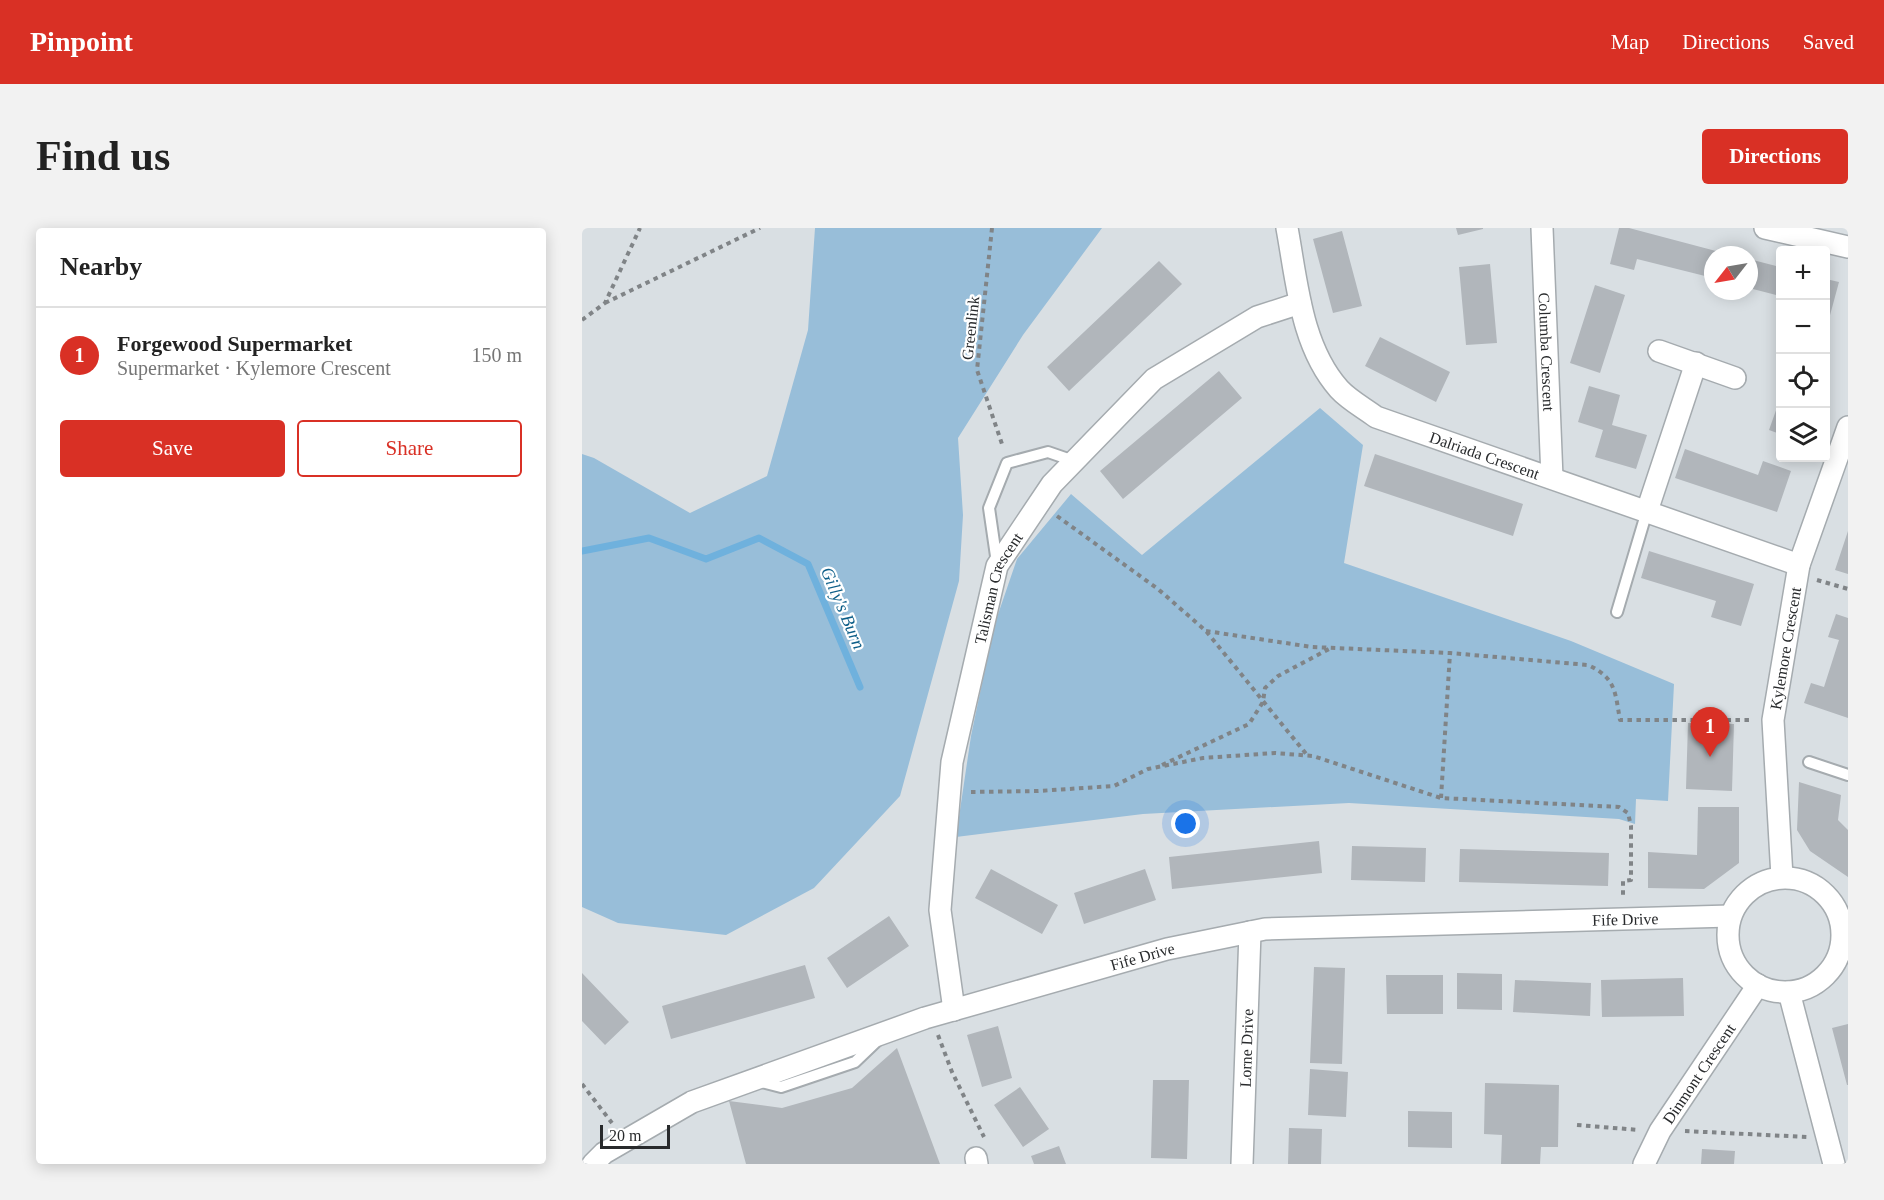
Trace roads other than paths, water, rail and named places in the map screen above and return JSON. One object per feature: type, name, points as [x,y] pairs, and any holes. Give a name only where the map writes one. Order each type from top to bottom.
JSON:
[{"type":"street","name":"Dalriada Crescent","points":[[1287,228],[1300,303],[1315,353],[1339,390],[1376,417],[1647,511],[1798,569]]},
{"type":"street","name":"Columba Crescent","points":[[1542,228],[1552,478]]},
{"type":"street","points":[[1765,228],[1848,247]]},
{"type":"street","name":"Talisman Crescent","points":[[954,1010],[939,910],[952,762],[997,566],[1052,484],[1154,379],[1257,317],[1300,303]]},
{"type":"street","points":[[1659,351],[1735,378]]},
{"type":"street","points":[[1647,511],[1696,363]]},
{"type":"street","name":"Kylemore Crescent","points":[[1782,878],[1773,720],[1798,569],[1848,427]]},
{"type":"street","points":[[1782,878],[1801,880],[1819,889],[1828,897],[1838,914],[1845,943],[1829,971],[1814,984],[1789,992],[1769,990],[1758,985],[1740,971],[1731,954],[1727,934],[1730,916],[1740,899],[1755,886],[1782,878]]},
{"type":"street","name":"Fife Drive","points":[[593,1164],[603,1153],[692,1102],[930,1016],[1167,950],[1264,929],[1730,916]]},
{"type":"street","name":"Lorne Drive","points":[[1242,1164],[1250,932]]},
{"type":"street","name":"Dinmont Crescent","points":[[1644,1164],[1660,1131],[1758,985]]},
{"type":"street","points":[[1789,992],[1834,1164]]},
{"type":"lane","points":[[997,566],[989,508],[1007,463],[1048,452],[1074,461]]},
{"type":"lane","points":[[1617,612],[1647,511]]},
{"type":"lane","points":[[1809,762],[1848,775]]},
{"type":"waterway","name":"Gilly's Burn","points":[[582,551],[649,538],[706,559],[759,538],[808,564],[860,687]]},
{"type":"place","name":"Forgewood Supermarket","points":[[1710,757]]}]
